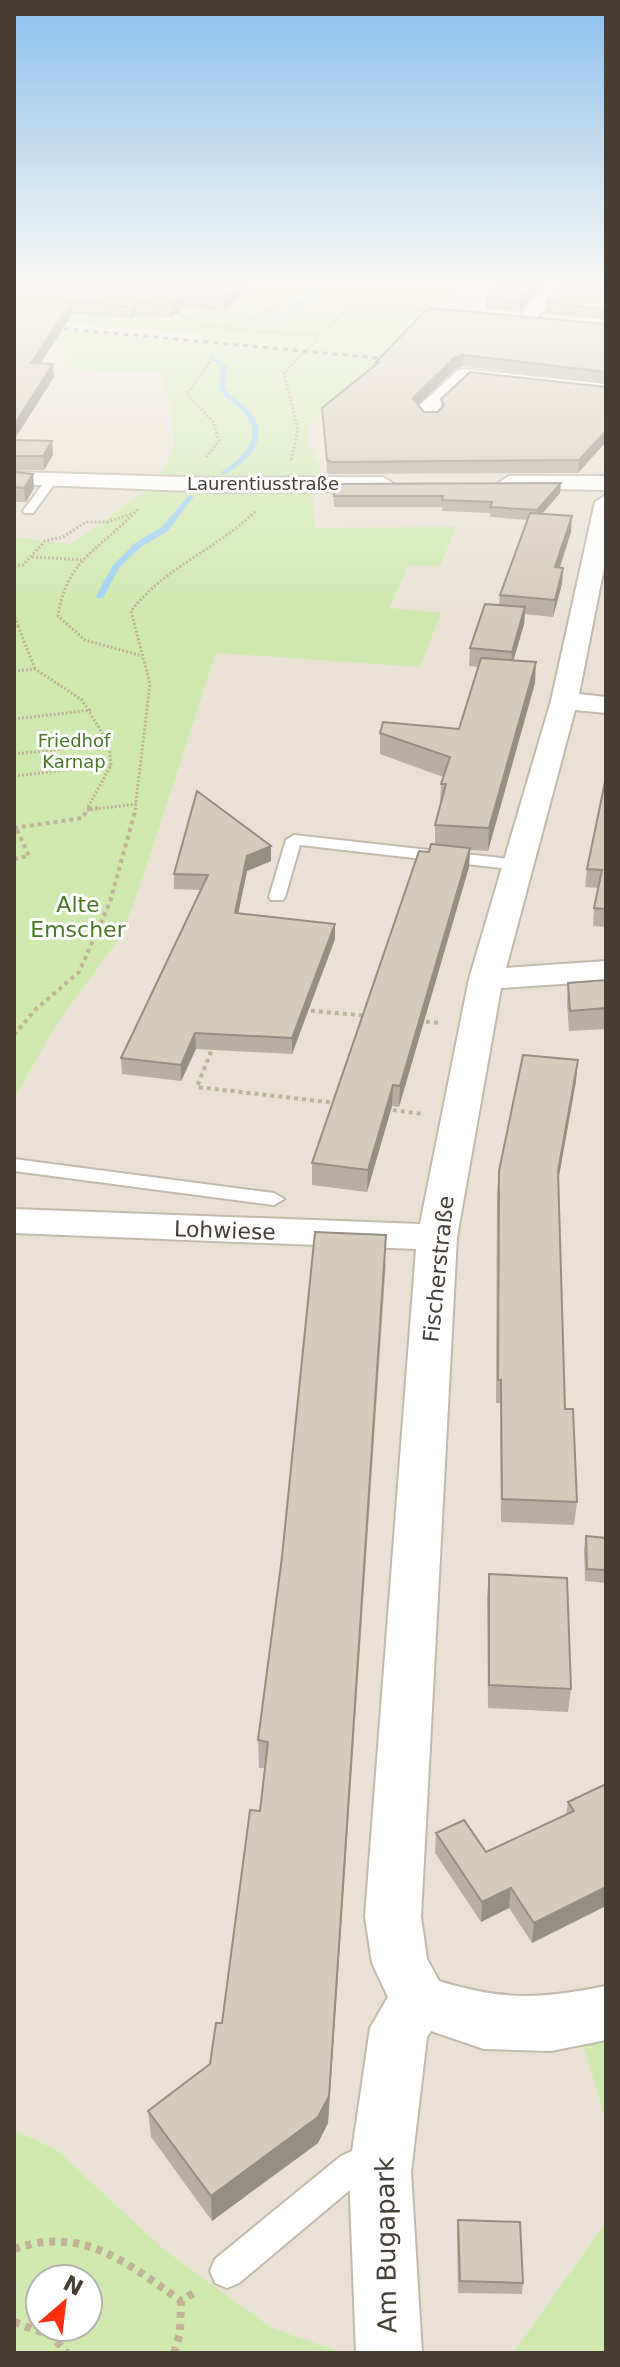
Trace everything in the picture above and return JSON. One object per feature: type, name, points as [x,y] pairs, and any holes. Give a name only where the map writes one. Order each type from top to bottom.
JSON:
[{"type":"street","points":[[431,417],[426,410],[441,396]]},
{"type":"street","name":"Laurentiusstraße","points":[[14,478],[278,485],[400,484]]},
{"type":"street","points":[[492,483],[606,483]]},
{"type":"street","name":"Fischerstraße","points":[[420,2001],[400,1963],[393,1917],[437,1237],[486,979],[564,701],[602,544],[606,502]]},
{"type":"street","points":[[564,701],[606,705]]},
{"type":"street","points":[[486,979],[606,971]]},
{"type":"street","name":"Lohwiese","points":[[14,1221],[437,1237]]},
{"type":"street","points":[[420,2001],[484,2022],[551,2024],[606,2013]]},
{"type":"street","name":"Am Bugapark","points":[[389,2353],[380,2172],[399,2028],[420,2001]]},
{"type":"lane","points":[[29,511],[52,479]]},
{"type":"lane","points":[[277,897],[294,840],[518,865]]},
{"type":"lane","points":[[14,1165],[274,1199]]},
{"type":"lane","points":[[227,2271],[352,2167],[380,2172]]},
{"type":"path","points":[[14,1035],[35,1010],[79,972],[110,902],[137,804],[150,684],[131,611],[140,596],[243,526],[278,485],[298,443],[289,396]]},
{"type":"path","points":[[14,566],[23,565],[45,541],[63,537],[86,522],[107,522],[135,513]]},
{"type":"path","points":[[31,557],[86,560]]},
{"type":"path","points":[[62,589],[58,616],[85,640],[143,657]]},
{"type":"path","points":[[14,613],[16,626],[35,669],[82,700],[91,710],[109,744],[111,765],[83,818],[15,828],[29,856],[14,859]]},
{"type":"path","points":[[14,671],[35,669]]},
{"type":"path","points":[[14,719],[91,710]]},
{"type":"path","points":[[14,754],[109,744]]},
{"type":"path","points":[[14,776],[111,765]]},
{"type":"path","points":[[87,809],[137,804]]},
{"type":"path","points":[[293,1009],[385,1018]]},
{"type":"path","points":[[416,1021],[477,1027]]},
{"type":"path","points":[[220,1031],[197,1087],[351,1105]]},
{"type":"path","points":[[382,1109],[460,1118]]},
{"type":"path","points":[[14,2249],[36,2238],[79,2240],[128,2265],[181,2301]]},
{"type":"path","points":[[181,2301],[227,2271]]},
{"type":"path","points":[[174,2353],[180,2333],[181,2301]]},
{"type":"path","points":[[14,2322],[52,2336],[67,2353]]},
{"type":"shaded area","points":[[14,396],[168,396],[174,445],[151,487],[71,544],[14,537]]},
{"type":"shaded area","points":[[340,396],[606,396],[606,2005],[577,2025],[606,2122],[606,2222],[513,2353],[344,2353],[272,2328],[162,2248],[57,2150],[14,2130],[14,1099],[58,1022],[118,936],[145,873],[216,653],[420,666],[390,609],[408,566],[314,528],[312,478],[321,477],[319,459],[314,459],[309,450],[306,425]]},
{"type":"green space","name":"Friedhof Karnap","points":[[168,396],[341,396],[307,425],[309,449],[315,450],[314,458],[319,459],[321,477],[312,478],[315,528],[456,527],[440,566],[408,566],[390,608],[441,613],[420,667],[216,653],[121,936],[58,1022],[14,1099],[14,537],[71,544],[151,487],[174,445]]},
{"type":"green space","points":[[606,2033],[606,2122],[583,2045]]},
{"type":"green space","points":[[14,2130],[57,2150],[162,2248],[272,2328],[344,2353],[14,2353]]},
{"type":"green space","points":[[606,2222],[606,2353],[513,2353]]},
{"type":"building","points":[[14,396],[32,396],[14,425]]},
{"type":"building","points":[[336,396],[415,396],[424,412],[438,412],[444,405],[441,399],[444,396],[606,396],[606,431],[579,460],[331,462],[327,460],[322,408]]},
{"type":"building","points":[[14,440],[52,441],[43,456],[14,456]]},
{"type":"building","points":[[14,472],[33,474],[24,488],[14,487]]},
{"type":"building","points":[[561,483],[537,510],[490,507],[492,502],[442,500],[443,496],[334,496],[333,484]]},
{"type":"building","points":[[530,513],[572,516],[555,567],[563,568],[555,600],[500,595]]},
{"type":"building","points":[[485,604],[525,607],[512,652],[470,648]]},
{"type":"building","points":[[481,658],[536,662],[489,828],[435,825],[446,784],[441,784],[450,757],[380,733],[383,722],[459,729]]},
{"type":"building","points":[[606,777],[606,909],[594,908],[602,870],[587,869]]},
{"type":"building","points":[[197,791],[271,846],[247,856],[235,913],[335,924],[292,1038],[195,1033],[181,1065],[121,1058],[208,875],[174,874]]},
{"type":"building","points":[[431,844],[470,848],[400,1086],[393,1085],[368,1170],[312,1163],[419,851],[429,852]]},
{"type":"building","points":[[606,980],[606,1008],[570,1011],[568,983]]},
{"type":"building","points":[[523,1055],[578,1060],[558,1171],[565,1409],[573,1409],[577,1502],[502,1499],[501,1380],[498,1380],[499,1171]]},
{"type":"building","points":[[315,1232],[386,1235],[329,2096],[318,2117],[211,2196],[148,2111],[210,2064],[216,2023],[222,2023],[250,1810],[260,1811],[268,1742],[258,1740],[282,1557]]},
{"type":"building","points":[[586,1536],[606,1538],[606,1570],[587,1569]]},
{"type":"building","points":[[489,1574],[567,1578],[571,1689],[489,1685]]},
{"type":"building","points":[[606,1784],[606,1887],[534,1923],[511,1888],[482,1902],[436,1833],[464,1820],[486,1852],[574,1811],[568,1802]]},
{"type":"building","points":[[458,2220],[520,2222],[523,2283],[460,2281]]},
{"type":"waterway","name":"Alte Emscher","points":[[223,473],[245,457],[256,434],[250,416],[228,396]]},
{"type":"waterway","name":"Alte Emscher","points":[[100,596],[116,567],[138,545],[165,529],[191,496]]}]
